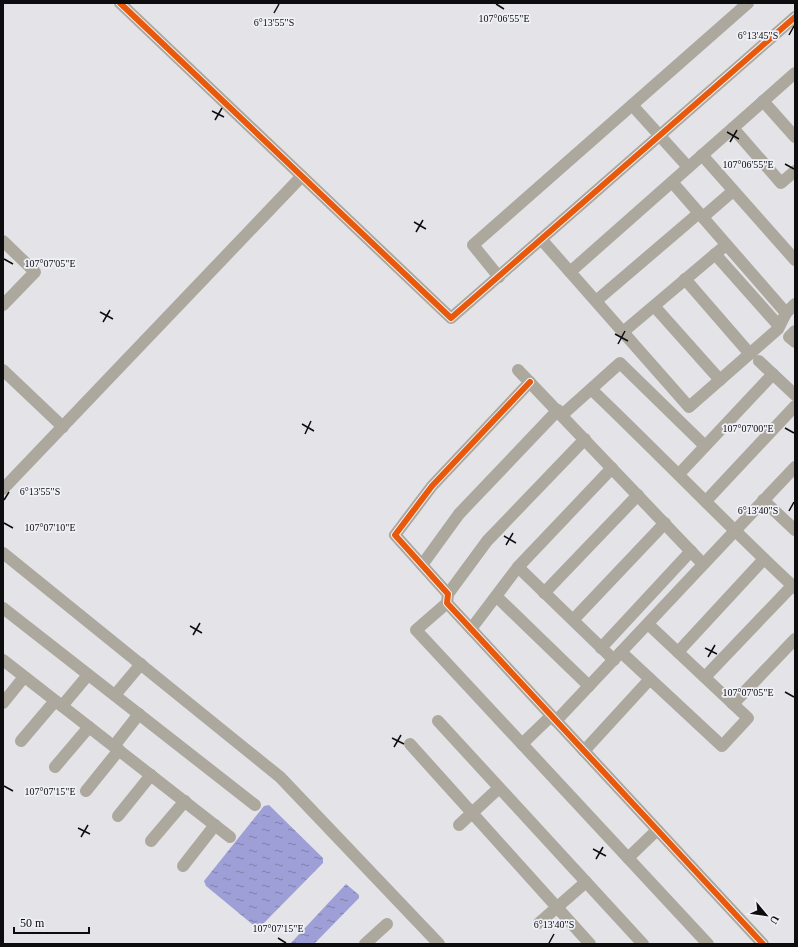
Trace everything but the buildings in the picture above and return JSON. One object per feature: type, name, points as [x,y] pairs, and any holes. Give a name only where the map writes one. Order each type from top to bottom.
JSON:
[{"type":"street","points":[[120,3],[451,318],[795,17]]},
{"type":"street","points":[[498,277],[473,245],[748,3]]},
{"type":"street","points":[[570,272],[794,75]]},
{"type":"street","points":[[763,101],[795,137]]},
{"type":"street","points":[[632,105],[688,167]]},
{"type":"street","points":[[733,128],[781,183],[795,171]]},
{"type":"street","points":[[702,155],[795,260]]},
{"type":"street","points":[[3,489],[302,176]]},
{"type":"street","points":[[541,239],[689,407],[720,380],[754,357],[778,329],[790,309],[726,245],[672,182]]},
{"type":"street","points":[[596,302],[701,215],[734,191]]},
{"type":"street","points":[[3,305],[35,272],[4,245]]},
{"type":"street","points":[[623,332],[726,245]]},
{"type":"street","points":[[715,254],[779,326]]},
{"type":"street","points":[[686,279],[754,357],[795,395]]},
{"type":"street","points":[[654,306],[720,380]]},
{"type":"street","points":[[795,331],[789,337],[795,342]]},
{"type":"street","points":[[422,565],[459,514],[560,412],[592,390],[620,363],[705,446]]},
{"type":"street","points":[[3,370],[63,427]]},
{"type":"street","points":[[518,370],[585,438],[703,564]]},
{"type":"street","points":[[679,474],[772,374]]},
{"type":"street","points":[[530,382],[432,486],[395,534],[422,565],[471,629],[763,944]]},
{"type":"street","points":[[592,390],[679,474],[734,531],[794,587],[705,678]]},
{"type":"street","points":[[706,502],[795,406]]},
{"type":"street","points":[[585,438],[487,542],[447,599],[416,630],[708,944]]},
{"type":"street","points":[[522,744],[554,718],[589,686],[795,467]]},
{"type":"street","points":[[471,629],[497,597],[518,567],[612,468]]},
{"type":"street","points":[[544,593],[638,495]]},
{"type":"street","points":[[763,500],[794,528]]},
{"type":"street","points":[[573,620],[665,524]]},
{"type":"street","points":[[601,648],[691,551]]},
{"type":"street","points":[[3,553],[280,777],[438,944]]},
{"type":"street","points":[[678,652],[764,559]]},
{"type":"street","points":[[518,567],[601,648],[617,656],[650,679],[722,746],[748,718],[648,624]]},
{"type":"street","points":[[497,597],[589,686]]},
{"type":"street","points":[[4,610],[255,805]]},
{"type":"street","points":[[734,704],[795,639]]},
{"type":"street","points":[[115,696],[141,664]]},
{"type":"street","points":[[5,666],[24,677],[230,836]]},
{"type":"street","points":[[21,741],[88,675]]},
{"type":"street","points":[[3,703],[24,677]]},
{"type":"street","points":[[584,751],[650,679]]},
{"type":"street","points":[[86,791],[139,714]]},
{"type":"street","points":[[438,721],[643,944]]},
{"type":"street","points":[[55,767],[89,727]]},
{"type":"street","points":[[410,744],[590,944]]},
{"type":"street","points":[[118,816],[151,775]]},
{"type":"street","points":[[459,825],[499,788]]},
{"type":"street","points":[[151,841],[185,801]]},
{"type":"street","points":[[183,866],[215,825]]},
{"type":"street","points":[[628,858],[657,830]]},
{"type":"street","points":[[539,923],[586,882]]},
{"type":"street","points":[[373,942],[387,924]]},
{"type":"water","points":[[269,805],[323,858],[323,863],[258,929],[206,886],[204,881],[264,806]]},
{"type":"water","points":[[346,884],[359,895],[359,898],[314,944],[290,944]]},
{"type":"cycle path","points":[[120,3],[451,318],[795,17]]},
{"type":"cycle path","points":[[530,382],[432,486],[395,535],[448,594],[447,603],[763,944]]}]
